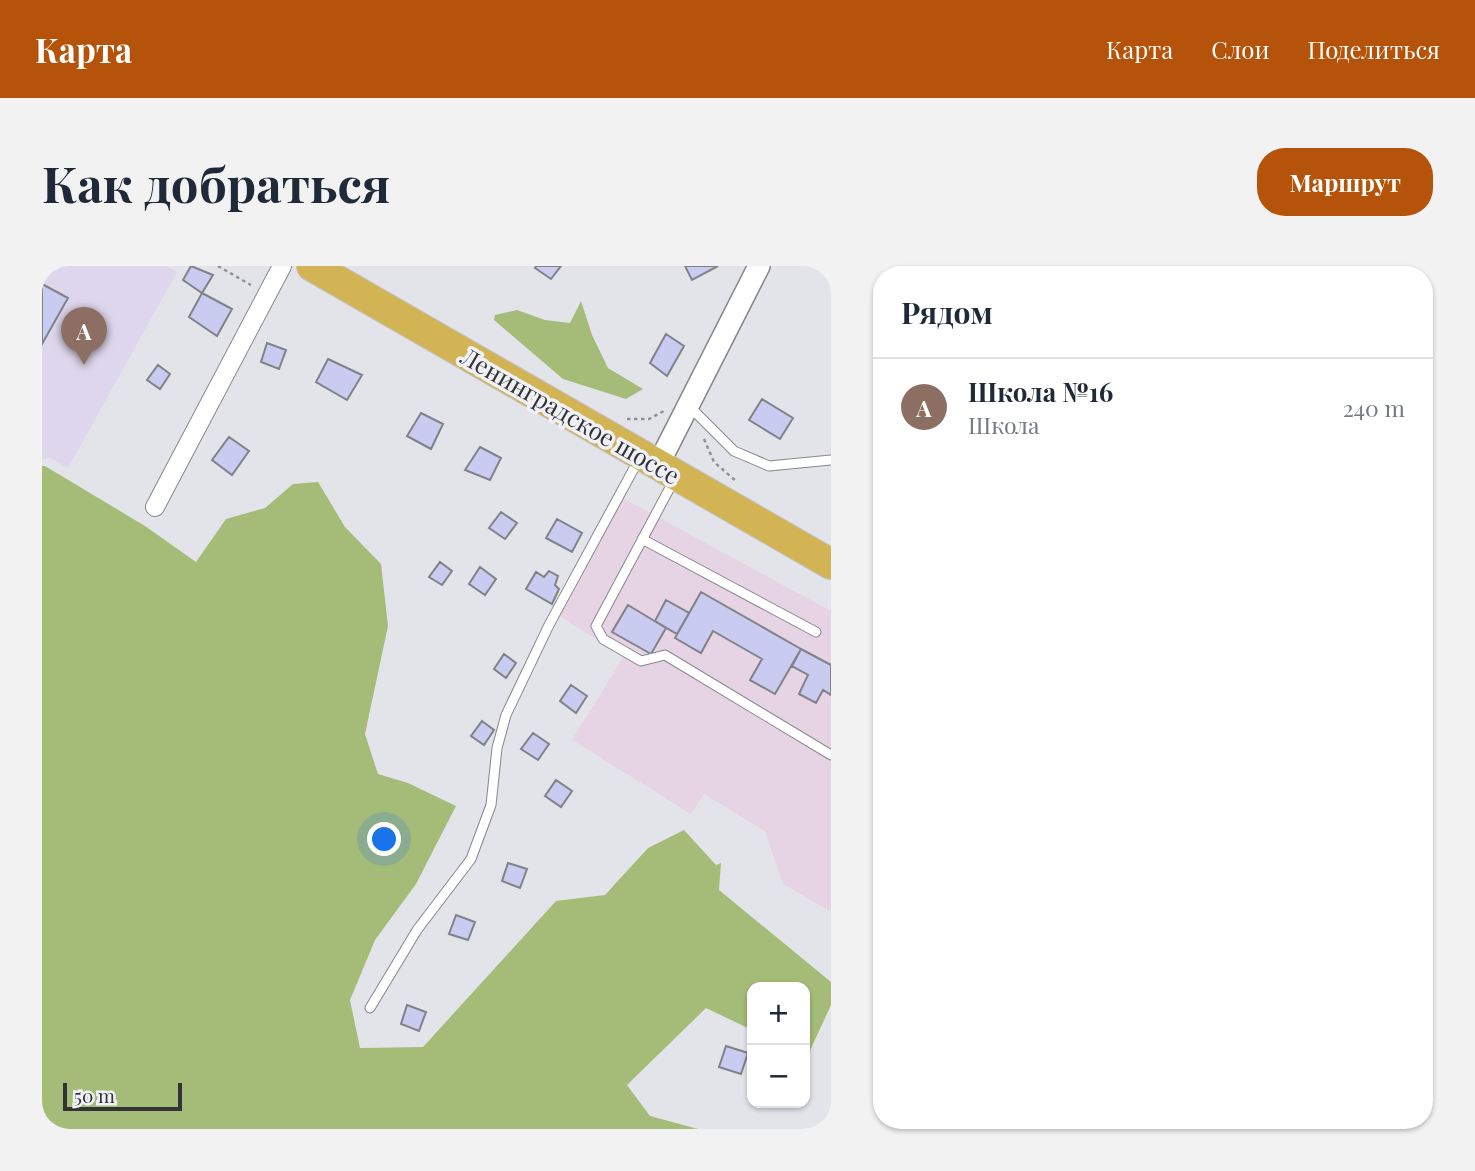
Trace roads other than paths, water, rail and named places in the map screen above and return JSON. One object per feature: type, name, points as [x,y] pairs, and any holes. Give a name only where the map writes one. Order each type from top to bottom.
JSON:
[{"type":"highway","name":"Ленинградское шоссе","points":[[312,266],[831,564]]},
{"type":"street","points":[[155,507],[282,266]]},
{"type":"street","points":[[658,465],[753,270]]},
{"type":"lane","points":[[688,405],[734,451],[769,466],[831,460]]},
{"type":"lane","points":[[658,465],[642,539],[596,626],[603,639],[641,661],[665,655],[831,755]]},
{"type":"lane","points":[[370,1008],[417,930],[471,859],[491,806],[497,748],[506,715],[549,625],[658,465]]},
{"type":"lane","points":[[642,539],[816,632]]},
{"type":"place","name":"Школа №16","points":[[84,365]]}]
